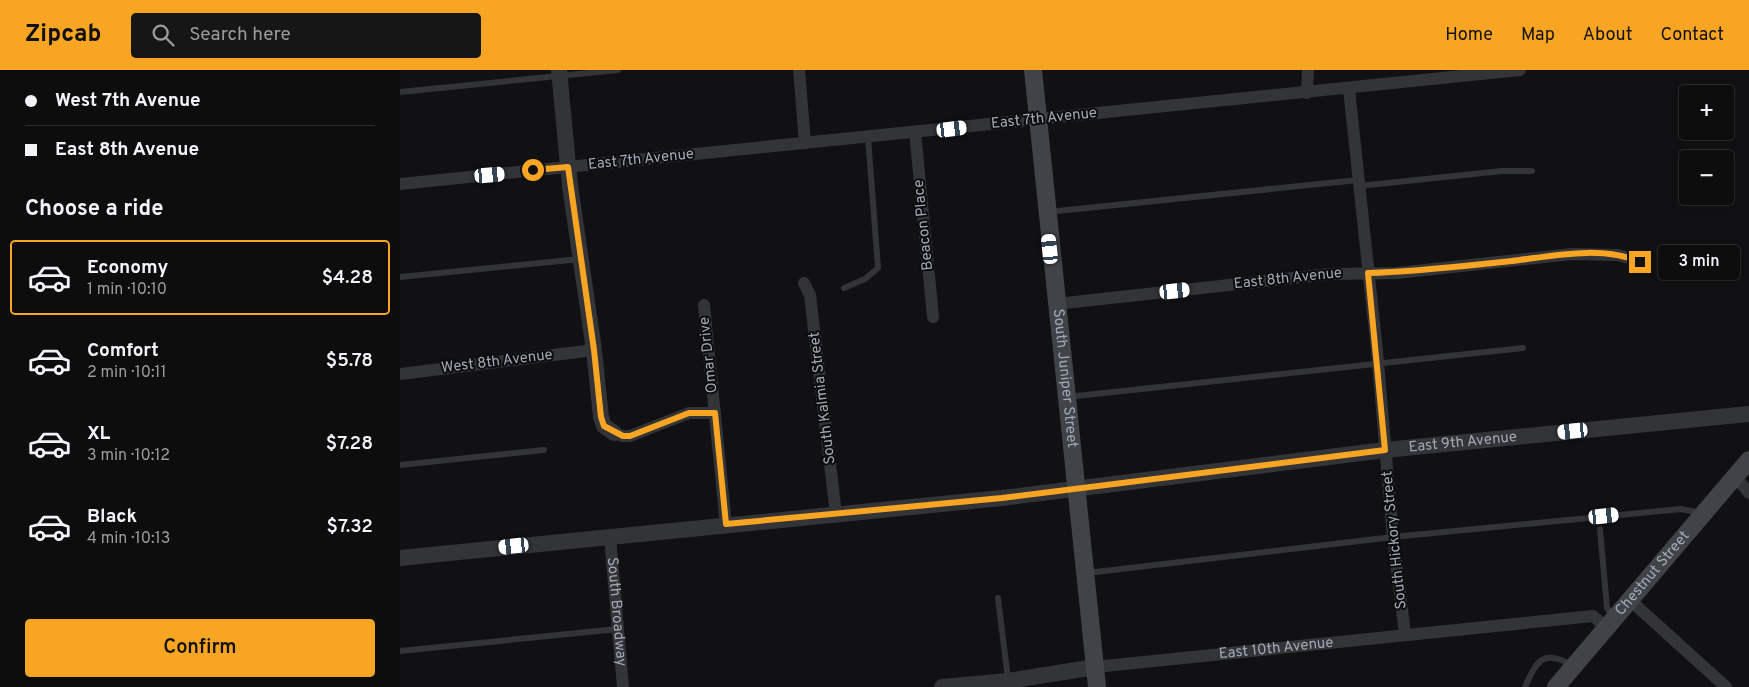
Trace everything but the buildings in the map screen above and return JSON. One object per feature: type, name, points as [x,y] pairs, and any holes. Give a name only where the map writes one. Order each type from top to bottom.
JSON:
[{"type":"main road","name":"South Juniper Street","points":[[1033,70],[1046,212],[1097,687]]},
{"type":"main road","name":"Chestnut Street","points":[[1556,687],[1749,460]]},
{"type":"street","points":[[799,70],[805,143]]},
{"type":"street","points":[[1307,93],[1308,70]]},
{"type":"street","name":"East 7th Avenue","points":[[400,184],[1349,89],[1520,70]]},
{"type":"street","points":[[559,73],[568,167],[594,350],[601,417],[604,426],[614,433],[630,436],[689,413],[715,413]]},
{"type":"street","name":"South Hickory Street","points":[[1349,89],[1405,634]]},
{"type":"street","name":"Beacon Place","points":[[915,132],[933,317]]},
{"type":"street","name":"East 8th Avenue","points":[[1056,304],[1330,274],[1423,270],[1572,254],[1618,254],[1640,262]]},
{"type":"street","name":"South Kalmia Street","points":[[804,283],[810,295],[836,514]]},
{"type":"street","name":"Omar Drive","points":[[704,305],[726,524]]},
{"type":"street","name":"West 8th Avenue","points":[[400,374],[594,350]]},
{"type":"street","name":"East 9th Avenue","points":[[400,558],[726,524],[1002,498],[1075,487],[1385,450],[1749,414]]},
{"type":"street","points":[[1735,476],[1749,493]]},
{"type":"street","name":"South Broadway","points":[[610,537],[624,687]]},
{"type":"street","points":[[1631,600],[1726,687]]},
{"type":"street","name":"East 10th Avenue","points":[[942,687],[1008,681],[1095,667],[1593,616],[1611,623]]},
{"type":"lane","points":[[400,92],[559,73],[618,70]]},
{"type":"lane","points":[[844,288],[865,279],[878,268],[868,137]]},
{"type":"lane","points":[[1046,212],[1358,183],[1502,171],[1532,171]]},
{"type":"lane","points":[[400,277],[581,259]]},
{"type":"lane","points":[[1066,397],[1523,348]]},
{"type":"lane","points":[[400,465],[544,450]]},
{"type":"lane","points":[[1085,573],[1681,508],[1702,513]]},
{"type":"lane","points":[[1600,529],[1607,608],[1611,623]]},
{"type":"lane","points":[[998,598],[1008,681]]},
{"type":"lane","points":[[400,651],[618,629]]},
{"type":"lane","points":[[1525,687],[1540,660],[1546,657],[1559,658],[1574,666]]},
{"type":"route","points":[[533,170],[568,167],[594,350],[601,417],[604,426],[614,433],[630,436],[689,413],[715,413],[726,524],[1002,498],[1075,487],[1385,450],[1377,350],[1368,273],[1397,273],[1572,254],[1618,254],[1640,262]]}]
